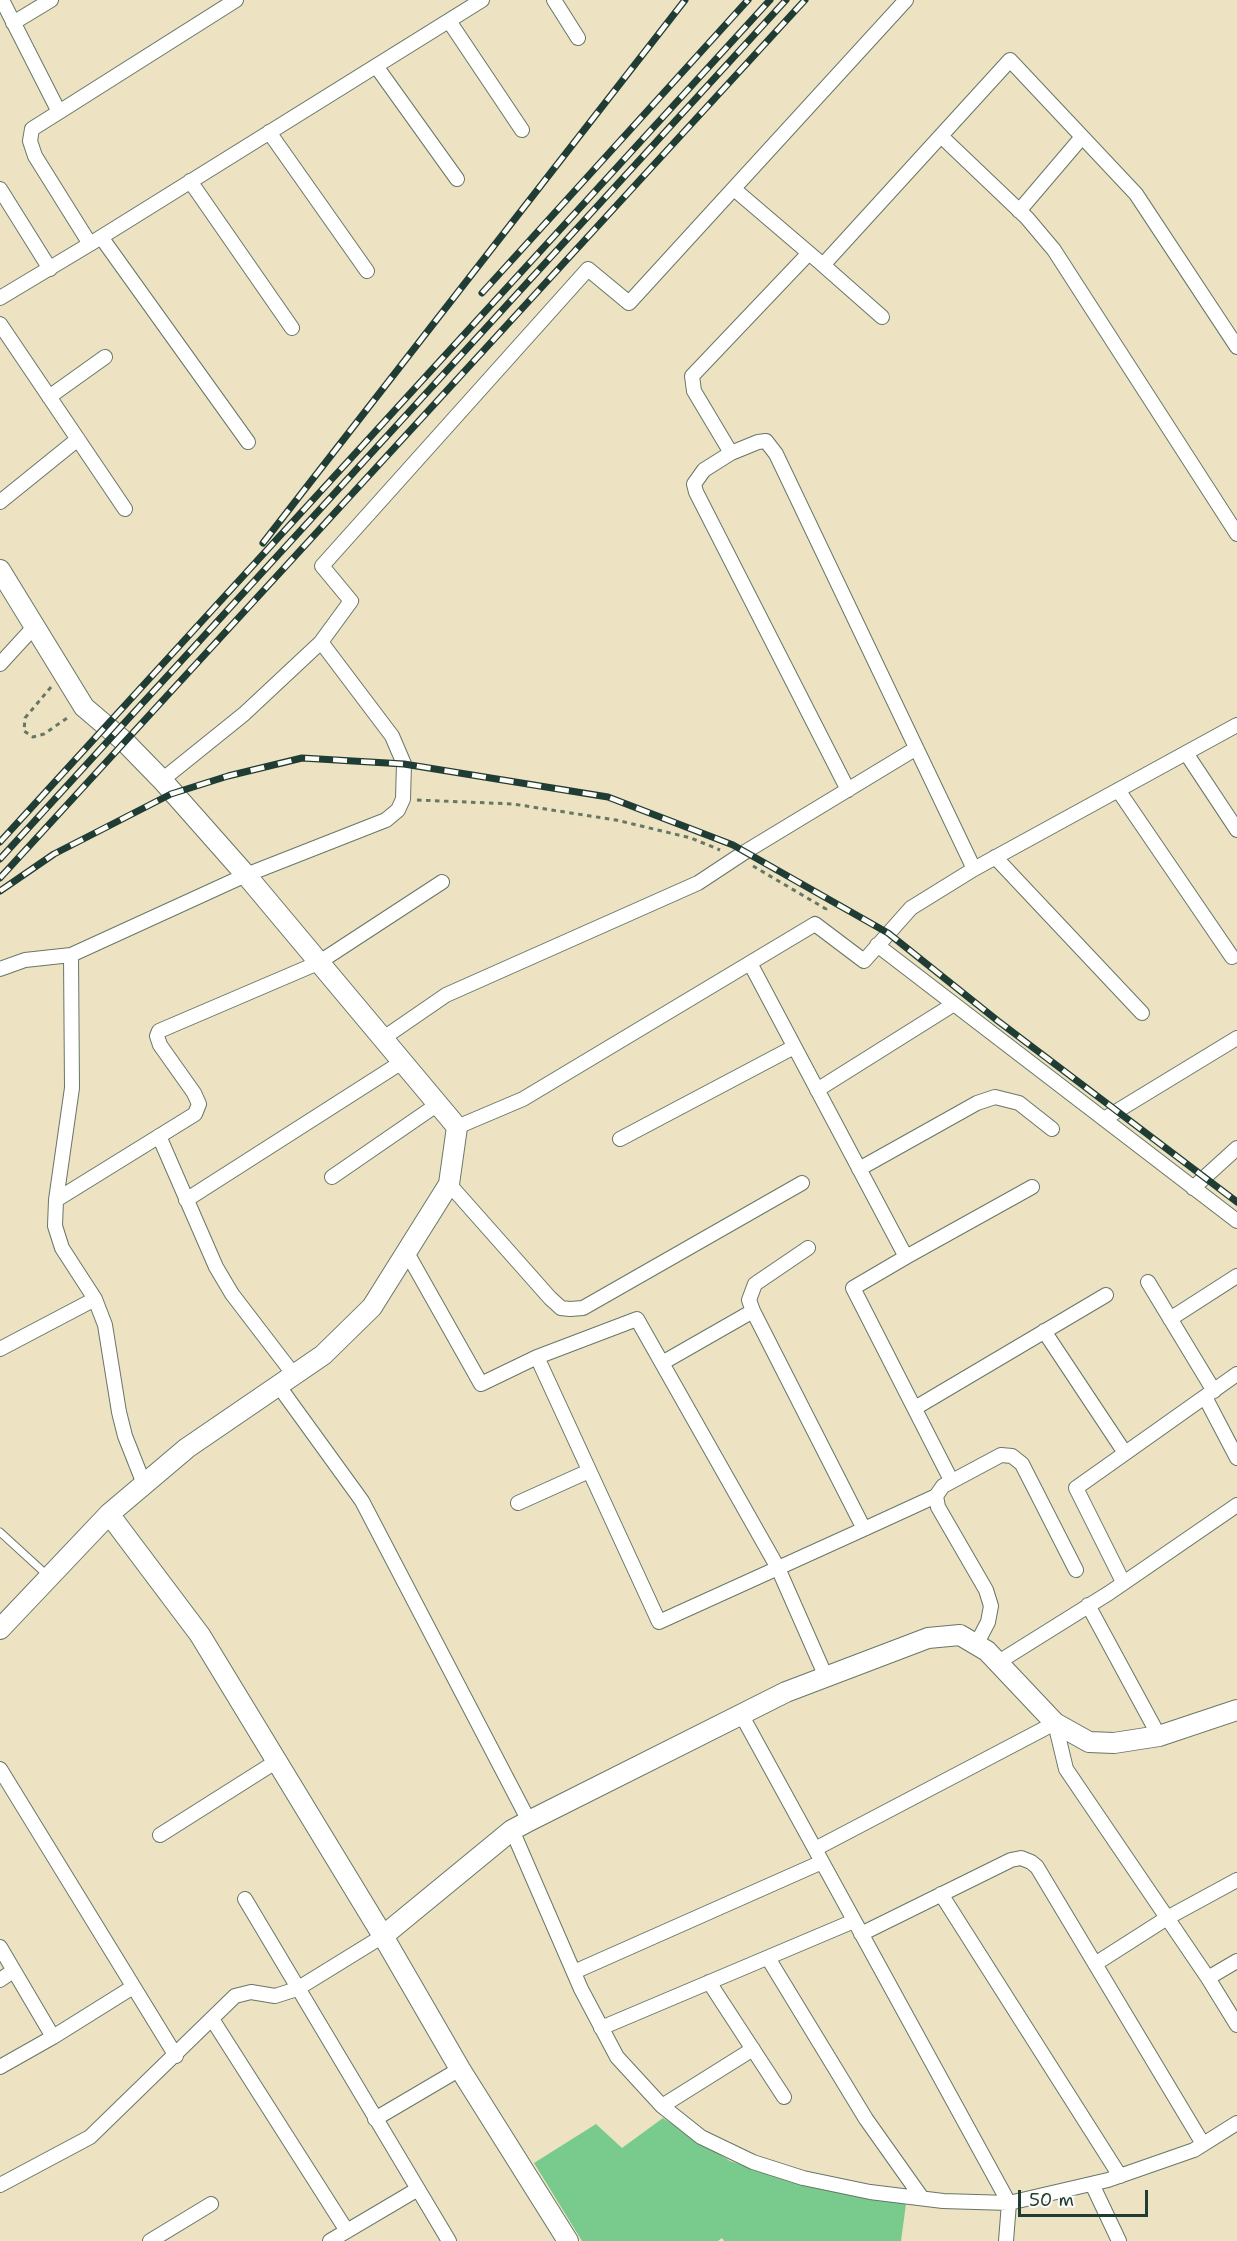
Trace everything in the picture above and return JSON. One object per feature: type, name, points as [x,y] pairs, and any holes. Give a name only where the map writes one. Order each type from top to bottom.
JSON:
[{"type":"street","points":[[2,0],[59,112]]},
{"type":"street","points":[[13,23],[51,0]]},
{"type":"street","points":[[236,0],[32,129],[30,141],[35,156],[96,241],[248,442]]},
{"type":"street","points":[[0,298],[96,241],[482,0]]},
{"type":"street","points":[[554,0],[578,38]]},
{"type":"street","points":[[162,780],[244,714],[321,642],[351,601],[322,566],[588,269],[629,303],[906,0]]},
{"type":"street","points":[[449,21],[522,130]]},
{"type":"street","points":[[823,265],[1010,60],[1136,194],[1237,347]]},
{"type":"street","points":[[376,66],[457,179]]},
{"type":"street","points":[[269,132],[367,271]]},
{"type":"street","points":[[941,136],[1019,211],[1054,250],[1237,534]]},
{"type":"street","points":[[1019,211],[1082,137]]},
{"type":"street","points":[[190,181],[292,328]]},
{"type":"street","points":[[0,189],[50,268]]},
{"type":"street","points":[[734,189],[882,317]]},
{"type":"street","points":[[731,453],[693,391],[692,376],[809,253]]},
{"type":"street","points":[[0,324],[125,509]]},
{"type":"street","points":[[49,397],[105,357]]},
{"type":"street","points":[[0,502],[78,439]]},
{"type":"street","points":[[848,790],[696,492],[694,484],[698,475],[731,453],[758,442],[766,441],[777,454],[915,749],[974,869]]},
{"type":"street","points":[[0,570],[84,706],[162,780],[246,874],[457,1127],[449,1184],[372,1307],[323,1354],[187,1448],[109,1514],[0,1629]]},
{"type":"street","points":[[0,664],[34,627]]},
{"type":"street","points":[[0,969],[25,960],[71,955],[246,874],[386,820],[398,810],[404,799],[404,764],[392,736],[321,642]]},
{"type":"street","points":[[457,1127],[523,1099],[815,924],[864,961],[911,908],[995,857],[1237,725]]},
{"type":"street","points":[[382,1039],[446,994],[698,884],[737,857],[915,749]]},
{"type":"street","points":[[1186,753],[1237,830]]},
{"type":"street","points":[[1118,790],[1232,957]]},
{"type":"street","points":[[995,857],[1142,1013]]},
{"type":"street","points":[[56,1200],[195,1114],[199,1104],[194,1093],[160,1045],[157,1036],[159,1031],[318,963],[442,882]]},
{"type":"street","points":[[878,945],[1237,1221]]},
{"type":"street","points":[[71,955],[72,1088],[56,1200],[55,1226],[62,1248],[95,1299],[105,1324],[125,1436],[144,1484]]},
{"type":"street","points":[[750,963],[906,1257]]},
{"type":"street","points":[[817,1090],[954,1004]]},
{"type":"street","points":[[1104,1119],[1237,1038]]},
{"type":"street","points":[[620,1139],[794,1047]]},
{"type":"street","points":[[186,1200],[402,1062]]},
{"type":"street","points":[[859,1169],[977,1103],[995,1097],[1019,1103],[1052,1129]]},
{"type":"street","points":[[332,1177],[438,1104]]},
{"type":"street","points":[[159,1136],[204,1242],[232,1294],[362,1501],[520,1826],[574,1972],[617,2057],[662,2106],[701,2137],[753,2162],[870,2192],[922,2198],[1009,2203],[1120,2176],[1203,2144],[1237,2123]]},
{"type":"street","points":[[1193,1188],[1237,1148]]},
{"type":"street","points":[[449,1184],[550,1298],[561,1308],[570,1309],[583,1308],[802,1183]]},
{"type":"street","points":[[951,1480],[853,1288],[1032,1187]]},
{"type":"street","points":[[808,1248],[755,1284],[750,1300],[753,1311],[864,1529]]},
{"type":"street","points":[[406,1251],[482,1384],[537,1357],[637,1318],[778,1568],[826,1677]]},
{"type":"street","points":[[1170,1318],[1237,1276]]},
{"type":"street","points":[[1148,1282],[1170,1318],[1210,1394],[1237,1458]]},
{"type":"street","points":[[915,1408],[1106,1295]]},
{"type":"street","points":[[0,1349],[95,1299]]},
{"type":"street","points":[[662,1363],[753,1311]]},
{"type":"street","points":[[1044,1331],[1125,1453]]},
{"type":"street","points":[[537,1357],[659,1622],[936,1496],[951,1480],[1000,1455],[1012,1456],[1022,1464],[1076,1570]]},
{"type":"street","points":[[1123,1582],[1076,1488],[1237,1374]]},
{"type":"street","points":[[518,1503],[589,1471]]},
{"type":"street","points":[[936,1496],[938,1507],[986,1590],[991,1606],[988,1622],[976,1645]]},
{"type":"street","points":[[997,1662],[1123,1582],[1237,1504]]},
{"type":"street","points":[[109,1514],[200,1635],[383,1936],[460,2068],[568,2241]]},
{"type":"street","points":[[1088,1605],[1159,1736]]},
{"type":"street","points":[[0,2185],[90,2137],[176,2056],[235,1996],[250,1992],[274,1996],[297,1989],[383,1936],[520,1826],[786,1692],[928,1638],[960,1635],[987,1651],[1055,1723],[1089,1742],[1114,1743],[1159,1736],[1237,1710]]},
{"type":"street","points":[[741,1714],[1009,2203],[1006,2241]]},
{"type":"street","points":[[815,1849],[1055,1723]]},
{"type":"street","points":[[1055,1723],[1066,1769],[1208,1978],[1237,2025]]},
{"type":"street","points":[[160,1835],[277,1761]]},
{"type":"street","points":[[0,1769],[176,2056]]},
{"type":"street","points":[[861,1934],[1011,1860],[1021,1858],[1031,1862],[1037,1867],[1203,2144]]},
{"type":"street","points":[[574,1972],[822,1862]]},
{"type":"street","points":[[1095,1964],[1167,1918],[1237,1880]]},
{"type":"street","points":[[941,1894],[1120,2176]]},
{"type":"street","points":[[244,1899],[449,2241]]},
{"type":"street","points":[[602,2028],[854,1921]]},
{"type":"street","points":[[0,1947],[53,2037]]},
{"type":"street","points":[[768,1958],[866,2120],[922,2198]]},
{"type":"street","points":[[1208,1978],[1237,1961]]},
{"type":"street","points":[[0,1980],[14,1971]]},
{"type":"street","points":[[709,1983],[784,2097]]},
{"type":"street","points":[[0,2067],[133,1987]]},
{"type":"street","points":[[212,2019],[347,2231]]},
{"type":"street","points":[[662,2106],[753,2049]]},
{"type":"street","points":[[375,2119],[460,2068]]},
{"type":"street","points":[[1092,2184],[1119,2241]]},
{"type":"street","points":[[330,2241],[418,2189]]},
{"type":"street","points":[[150,2241],[211,2204]]},
{"type":"lane","points":[[0,1532],[49,1577]]},
{"type":"path","points":[[63,673],[25,718],[24,731],[33,737],[44,734],[84,706]]},
{"type":"path","points":[[404,799],[513,804],[616,820],[691,838],[737,857],[826,909],[815,924]]},
{"type":"green space","points":[[663,2118],[730,2161],[802,2185],[906,2204],[901,2241],[724,2241],[722,2238],[718,2241],[582,2241],[534,2163],[596,2124],[622,2148]]},
{"type":"railway","points":[[263,543],[685,0]]},
{"type":"railway","points":[[482,293],[748,0]]},
{"type":"railway","points":[[0,842],[770,0]]},
{"type":"railway","points":[[0,859],[786,0]]},
{"type":"railway","points":[[0,878],[805,0]]},
{"type":"railway","points":[[0,891],[54,854],[171,794],[228,776],[302,758],[404,764],[608,797],[733,845],[888,933],[998,1021],[1237,1202]]}]
